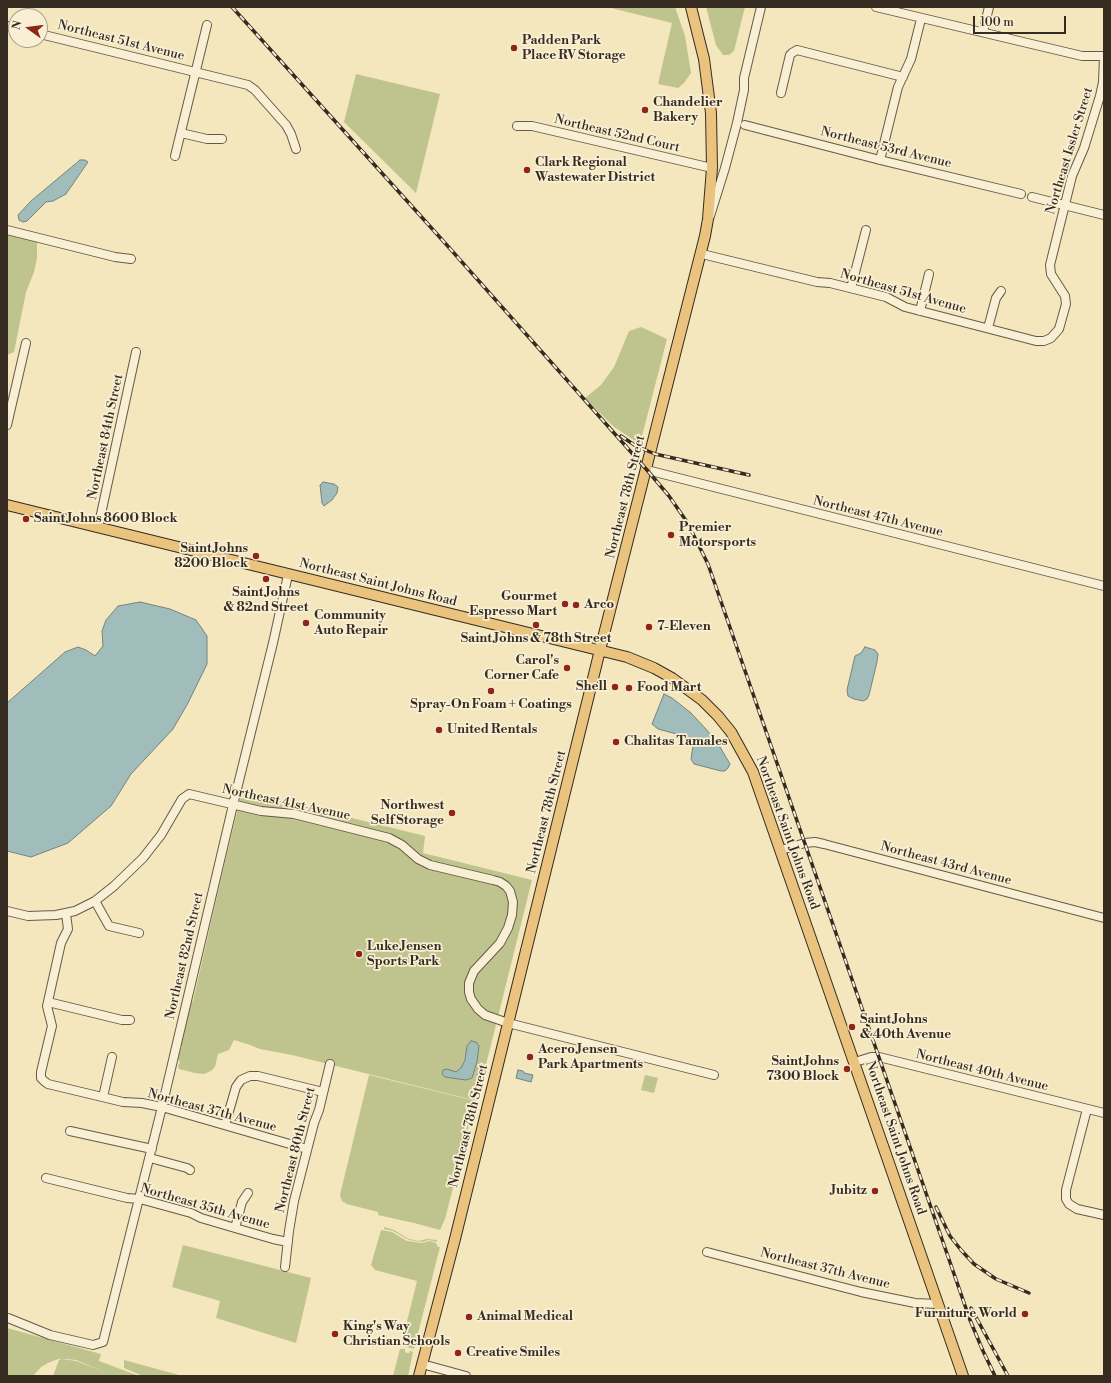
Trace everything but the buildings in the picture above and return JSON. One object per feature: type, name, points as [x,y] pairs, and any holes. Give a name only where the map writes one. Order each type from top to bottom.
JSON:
[{"type":"main road","name":"Northeast 78th Street","points":[[419,1376],[600,650],[702,254],[708,220],[712,168],[711,113],[708,81],[698,32],[691,7]]},
{"type":"main road","name":"Northeast Saint Johns Road","points":[[7,505],[633,659],[672,678],[697,696],[718,716],[730,732],[753,772],[963,1376]]},
{"type":"street","points":[[708,220],[725,168],[737,123],[744,90],[744,78],[761,7]]},
{"type":"street","points":[[876,7],[1082,56],[1104,57]]},
{"type":"street","points":[[983,32],[989,7]]},
{"type":"street","points":[[880,160],[898,86],[911,59],[921,18]]},
{"type":"street","points":[[175,156],[207,25]]},
{"type":"street","name":"Northeast 51st Avenue","points":[[48,36],[245,84],[252,87],[286,125],[296,149]]},
{"type":"street","points":[[781,93],[790,55],[797,50],[903,77]]},
{"type":"street","name":"Northeast Issler Street","points":[[1051,338],[1060,329],[1066,304],[1066,296],[1051,274],[1050,265],[1072,176],[1084,148],[1100,96],[1103,82],[1104,57]]},
{"type":"street","name":"Northeast 53rd Avenue","points":[[745,125],[880,160],[1021,194]]},
{"type":"street","name":"Northeast 52nd Court","points":[[516,126],[532,126],[712,168]]},
{"type":"street","points":[[181,133],[207,139],[222,139]]},
{"type":"street","points":[[1032,197],[1104,216]]},
{"type":"street","points":[[7,230],[115,257],[131,259]]},
{"type":"street","points":[[851,288],[866,230]]},
{"type":"street","name":"Northeast 51st Avenue","points":[[702,254],[886,297],[905,307],[1036,341],[1044,341],[1051,338]]},
{"type":"street","points":[[920,311],[929,274]]},
{"type":"street","points":[[988,328],[996,298],[1001,291]]},
{"type":"street","points":[[7,424],[26,343]]},
{"type":"street","name":"Northeast 84th Street","points":[[98,528],[136,352]]},
{"type":"street","name":"Northeast 47th Avenue","points":[[647,470],[1104,586]]},
{"type":"street","name":"Northeast 82nd Street","points":[[8,1318],[50,1335],[93,1345],[103,1342],[150,1158],[233,805],[272,650],[288,575]]},
{"type":"street","name":"Northeast 41st Avenue","points":[[95,901],[127,874],[151,849],[186,795],[191,794],[260,811],[294,814],[382,836],[398,842],[418,859],[430,865],[496,881],[503,884],[510,891],[514,906],[506,933],[498,946],[474,971],[470,979],[469,987],[471,1000],[478,1009],[488,1016],[508,1023]]},
{"type":"street","name":"Northeast 43rd Avenue","points":[[781,850],[805,843],[824,844],[1104,918]]},
{"type":"street","points":[[7,912],[28,916],[66,914],[95,901],[109,926],[139,933]]},
{"type":"street","points":[[66,914],[68,929],[61,943],[48,1002],[122,1020],[130,1020]]},
{"type":"street","name":"Northeast 37th Avenue","points":[[48,1002],[47,1011],[52,1026],[41,1072],[42,1080],[47,1083],[126,1103],[162,1107],[307,1149]]},
{"type":"street","points":[[508,1023],[714,1075]]},
{"type":"street","points":[[103,1097],[112,1057]]},
{"type":"street","name":"Northeast 40th Avenue","points":[[855,1062],[872,1057],[884,1058],[1104,1113]]},
{"type":"street","name":"Northeast 80th Street","points":[[285,1267],[292,1213],[307,1149],[330,1064]]},
{"type":"street","points":[[225,1125],[236,1087],[241,1080],[246,1077],[258,1076],[323,1092]]},
{"type":"street","points":[[1087,1109],[1066,1190],[1066,1199],[1069,1204],[1077,1209],[1104,1215]]},
{"type":"street","points":[[70,1131],[152,1149]]},
{"type":"street","points":[[150,1158],[190,1170]]},
{"type":"street","name":"Northeast 35th Avenue","points":[[46,1178],[127,1198],[140,1199],[191,1213],[201,1218],[235,1228],[288,1242]]},
{"type":"street","points":[[235,1228],[242,1202],[248,1193]]},
{"type":"street","name":"Northeast 37th Avenue","points":[[707,1252],[861,1292],[915,1303],[938,1304]]},
{"type":"street","points":[[422,1364],[466,1376]]},
{"type":"green space","points":[[607,7],[675,7],[685,36],[691,73],[684,83],[678,88],[658,84],[672,23]]},
{"type":"green space","points":[[706,7],[745,7],[734,51],[729,55],[723,55],[716,45]]},
{"type":"green space","points":[[356,74],[440,94],[416,193],[344,122]]},
{"type":"green space","points":[[7,233],[37,240],[37,258],[34,272],[26,292],[14,352],[7,355]]},
{"type":"green space","points":[[641,327],[667,339],[640,444],[614,427],[585,398],[601,385],[614,367],[629,331]]},
{"type":"green space","name":"Luke Jensen Sports Park","points":[[242,791],[425,836],[423,853],[532,880],[477,1101],[292,1055],[260,1049],[234,1040],[229,1050],[218,1054],[215,1067],[211,1071],[204,1074],[179,1069],[178,1066],[180,1062],[177,1058],[182,1047],[180,1045],[190,1003],[193,1001]]},
{"type":"green space","points":[[369,1075],[475,1101],[445,1219],[440,1230],[378,1215],[378,1212],[347,1204],[342,1201],[340,1195]]},
{"type":"green space","points":[[645,1075],[658,1078],[654,1093],[641,1090]]},
{"type":"green space","points":[[384,1227],[394,1230],[409,1239],[419,1241],[427,1239],[437,1240],[437,1242],[429,1240],[421,1242],[409,1240],[393,1231],[384,1229]]},
{"type":"green space","points":[[381,1230],[392,1232],[407,1241],[421,1243],[430,1241],[436,1243],[438,1247],[440,1247],[414,1349],[401,1345],[417,1281],[375,1270],[371,1265]]},
{"type":"green space","points":[[183,1245],[311,1278],[296,1343],[216,1318],[220,1301],[172,1287]]},
{"type":"green space","points":[[7,1328],[101,1354],[99,1361],[139,1376],[53,1376],[59,1360],[62,1359],[58,1359],[41,1367],[33,1376],[7,1376]],"holes":[[[62,1359],[76,1360],[105,1372],[76,1361]]]},
{"type":"green space","points":[[400,1349],[405,1349],[405,1352],[407,1353],[410,1351],[413,1352],[408,1376],[393,1376]]},
{"type":"green space","points":[[124,1360],[179,1375],[143,1376],[124,1368]]},
{"type":"water","points":[[80,160],[85,160],[88,162],[66,194],[53,201],[46,202],[27,221],[23,222],[19,220],[18,215],[31,201]]},
{"type":"water","points":[[323,482],[334,484],[338,487],[337,493],[332,500],[324,506],[322,503],[320,485]]},
{"type":"water","points":[[140,602],[170,609],[196,620],[207,636],[207,664],[188,703],[173,729],[131,774],[111,806],[68,843],[31,857],[7,851],[7,703],[65,652],[78,647],[95,656],[103,646],[102,631],[106,620],[118,606]]},
{"type":"water","points":[[865,647],[875,650],[878,654],[869,695],[867,699],[863,701],[848,696],[847,690],[855,656],[861,653]]},
{"type":"water","points":[[664,694],[672,698],[691,713],[717,742],[730,764],[725,771],[694,764],[691,759],[693,746],[688,738],[658,729],[652,724]]},
{"type":"water","points":[[471,1041],[476,1042],[479,1046],[477,1062],[472,1078],[466,1080],[445,1077],[442,1074],[443,1070],[447,1069],[456,1072],[461,1068],[465,1060],[467,1046]]},
{"type":"water","points":[[518,1070],[533,1075],[531,1082],[516,1078]]},
{"type":"railway","points":[[232,7],[647,470],[669,496],[687,522],[708,564],[970,1320],[995,1376]]},
{"type":"railway","points":[[621,436],[636,446],[655,454],[749,475]]},
{"type":"railway","points":[[936,1207],[950,1236],[974,1264],[996,1279],[1029,1293]]},
{"type":"railway","points":[[971,1308],[1008,1376]]},
{"type":"place","name":"Padden Park Place RV Storage","points":[[514,48]]},
{"type":"place","name":"Chandelier Bakery","points":[[645,110]]},
{"type":"place","name":"Clark Regional Wastewater District","points":[[527,170]]},
{"type":"place","name":"Saint Johns 8600 Block","points":[[26,519]]},
{"type":"place","name":"Premier Motorsports","points":[[671,535]]},
{"type":"place","name":"Saint Johns 8200 Block","points":[[256,556]]},
{"type":"place","name":"Saint Johns & 82nd Street","points":[[266,579]]},
{"type":"place","name":"Gourmet Espresso Mart","points":[[565,604]]},
{"type":"place","name":"Arco","points":[[576,605]]},
{"type":"place","name":"Community Auto Repair","points":[[306,623]]},
{"type":"place","name":"Saint Johns & 78th Street","points":[[536,625]]},
{"type":"place","name":"7-Eleven","points":[[649,627]]},
{"type":"place","name":"Carol's Corner Cafe","points":[[567,668]]},
{"type":"place","name":"Shell","points":[[615,687]]},
{"type":"place","name":"Food Mart","points":[[629,688]]},
{"type":"place","name":"Spray-On Foam + Coatings","points":[[491,691]]},
{"type":"place","name":"United Rentals","points":[[439,730]]},
{"type":"place","name":"Chalitas Tamales","points":[[616,742]]},
{"type":"place","name":"Northwest Self Storage","points":[[452,813]]},
{"type":"place","name":"Luke Jensen Sports Park","points":[[359,954]]},
{"type":"place","name":"Saint Johns & 40th Avenue","points":[[852,1027]]},
{"type":"place","name":"Acero Jensen Park Apartments","points":[[530,1057]]},
{"type":"place","name":"Saint Johns 7300 Block","points":[[847,1069]]},
{"type":"place","name":"Jubitz","points":[[875,1191]]},
{"type":"place","name":"Furniture World","points":[[1025,1314]]},
{"type":"place","name":"Animal Medical","points":[[469,1317]]},
{"type":"place","name":"King's Way Christian Schools","points":[[335,1334]]},
{"type":"place","name":"Creative Smiles","points":[[458,1353]]}]
